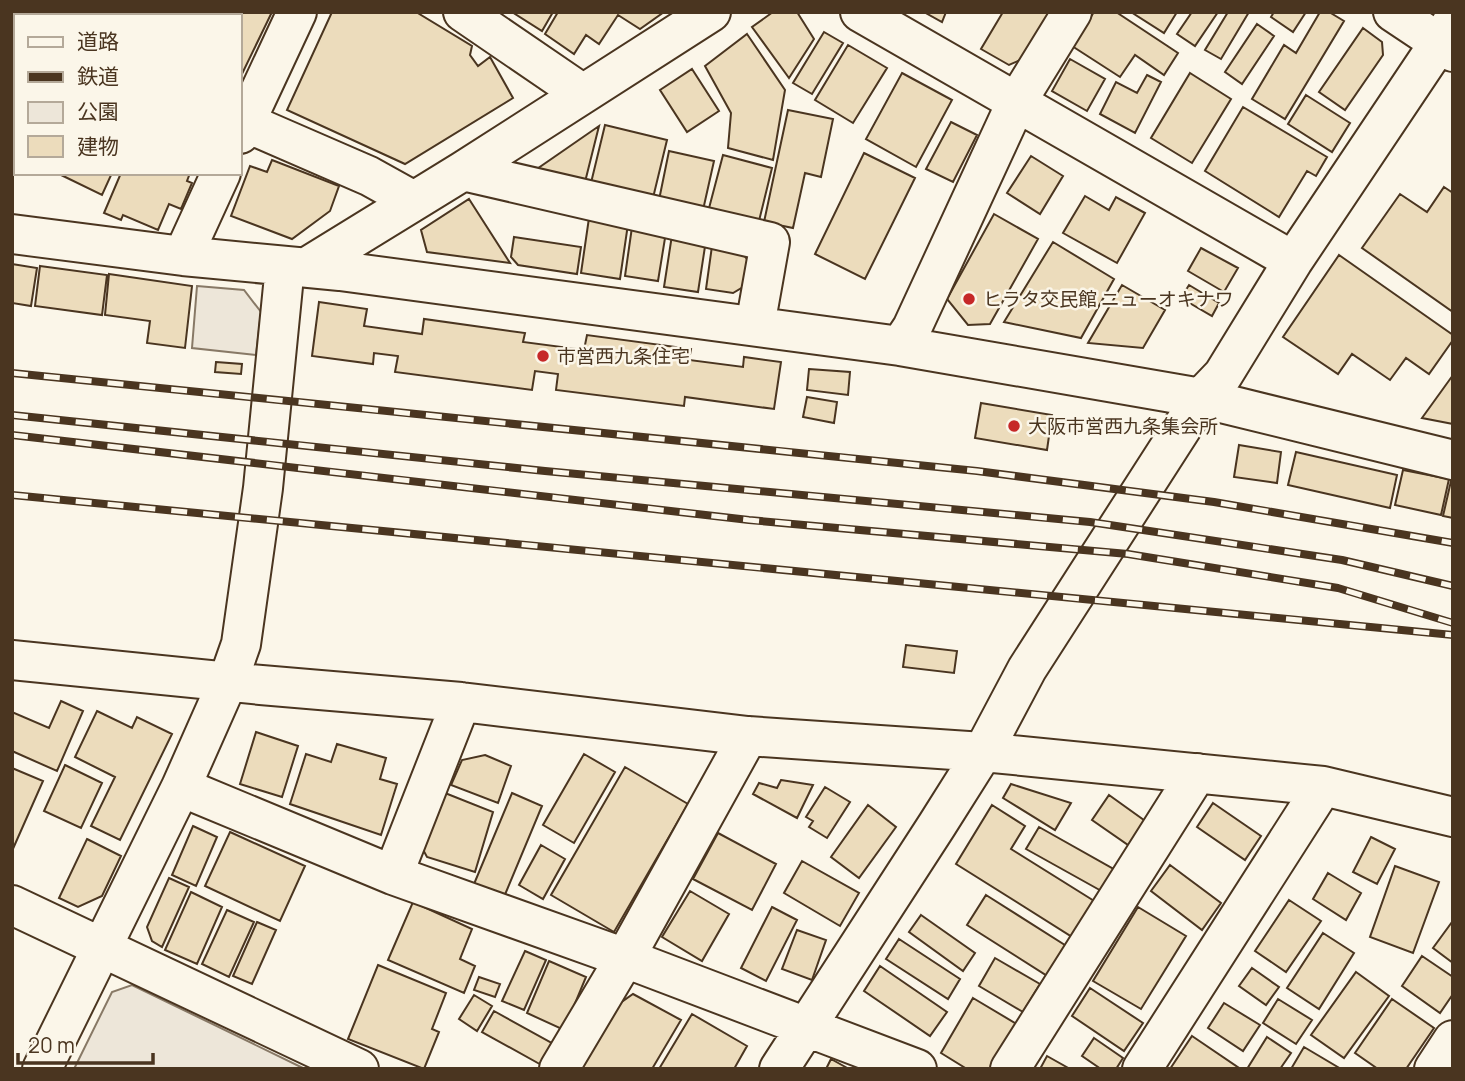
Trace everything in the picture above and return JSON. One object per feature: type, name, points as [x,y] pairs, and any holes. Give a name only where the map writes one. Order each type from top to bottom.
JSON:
[{"type":"street","points":[[298,12],[242,126],[369,176],[414,201]]},
{"type":"street","points":[[463,12],[583,94]]},
{"type":"street","points":[[296,267],[463,172],[710,12]]},
{"type":"street","points":[[860,12],[1293,261]]},
{"type":"street","points":[[900,346],[912,328],[1016,103],[1072,12]]},
{"type":"street","points":[[779,1069],[982,752],[1040,648],[1201,398],[1223,375],[1293,261],[1448,39],[1393,12]]},
{"type":"street","points":[[463,172],[770,242],[755,326]]},
{"type":"street","points":[[183,256],[220,175]]},
{"type":"street","points":[[12,234],[183,256],[296,267],[900,346],[1201,398],[1453,460]]},
{"type":"street","points":[[42,1069],[181,787],[242,644],[296,267]]},
{"type":"street","points":[[12,660],[461,702],[748,736],[982,752],[1197,772],[1323,786],[1453,817]]},
{"type":"street","points":[[393,875],[461,702]]},
{"type":"street","points":[[559,1069],[625,958],[748,736]]},
{"type":"street","points":[[1010,1069],[1197,772]]},
{"type":"street","points":[[1142,1069],[1323,786]]},
{"type":"street","points":[[181,787],[393,875],[625,958],[917,1069]]},
{"type":"street","points":[[12,905],[359,1069]]},
{"type":"street","points":[[1434,1069],[1453,1040]]},
{"type":"green space","points":[[197,286],[244,290],[261,312],[256,355],[192,348]]},
{"type":"green space","points":[[132,985],[305,1069],[74,1069],[112,992]]},
{"type":"building","points":[[60,12],[174,12],[174,14]]},
{"type":"building","points":[[178,12],[219,12],[218,14]]},
{"type":"building","points":[[272,12],[242,74],[242,14],[224,14]]},
{"type":"building","points":[[332,12],[416,12],[472,46],[470,55],[478,66],[490,57],[513,98],[405,164],[287,110]]},
{"type":"building","points":[[512,12],[553,12],[542,31]]},
{"type":"building","points":[[558,12],[664,12],[640,29],[618,15],[599,44],[586,35],[574,54],[545,34]]},
{"type":"building","points":[[773,12],[797,12],[814,39],[789,78],[752,27]]},
{"type":"building","points":[[924,12],[946,12],[942,22]]},
{"type":"building","points":[[1003,12],[1054,12],[1027,57],[1009,65],[981,49]]},
{"type":"building","points":[[1094,12],[1116,12],[1178,53],[1164,75],[1135,55],[1120,77],[1072,46]]},
{"type":"building","points":[[1131,12],[1177,12],[1164,33]]},
{"type":"building","points":[[1192,12],[1218,12],[1195,46],[1177,34]]},
{"type":"building","points":[[1228,12],[1249,12],[1221,59],[1205,50]]},
{"type":"building","points":[[1274,12],[1306,12],[1293,32],[1271,17]]},
{"type":"building","points":[[1320,12],[1329,12],[1344,21],[1285,119],[1252,99],[1284,45],[1296,53]]},
{"type":"building","points":[[1257,24],[1274,36],[1242,84],[1225,72]]},
{"type":"building","points":[[1363,28],[1382,42],[1383,55],[1345,110],[1319,92]]},
{"type":"building","points":[[824,32],[843,43],[812,94],[793,83]]},
{"type":"building","points":[[747,34],[785,90],[773,160],[728,148],[731,113],[705,66]]},
{"type":"building","points":[[848,45],[887,68],[853,123],[815,100]]},
{"type":"building","points":[[12,50],[14,82],[12,86]]},
{"type":"building","points":[[1070,59],[1105,79],[1087,111],[1052,91]]},
{"type":"building","points":[[692,69],[719,111],[687,132],[660,90]]},
{"type":"building","points":[[902,73],[952,100],[916,167],[866,139]]},
{"type":"building","points":[[1190,73],[1231,99],[1192,163],[1151,138]]},
{"type":"building","points":[[1147,75],[1161,82],[1135,133],[1100,114],[1116,82],[1137,93]]},
{"type":"building","points":[[14,92],[14,150],[12,149]]},
{"type":"building","points":[[1306,95],[1350,123],[1332,152],[1288,124]]},
{"type":"building","points":[[1243,107],[1327,157],[1316,176],[1307,171],[1279,217],[1205,171]]},
{"type":"building","points":[[788,110],[833,119],[821,177],[805,173],[793,228],[764,222]]},
{"type":"building","points":[[951,122],[977,135],[953,182],[926,169]]},
{"type":"building","points":[[605,125],[667,140],[652,202],[590,187]]},
{"type":"building","points":[[599,126],[585,182],[534,171]]},
{"type":"building","points":[[669,151],[714,161],[703,210],[659,200]]},
{"type":"building","points":[[864,153],[915,178],[865,279],[815,254]]},
{"type":"building","points":[[723,155],[772,168],[758,225],[708,212]]},
{"type":"building","points":[[1031,156],[1063,176],[1040,214],[1007,193]]},
{"type":"building","points":[[272,160],[339,186],[330,211],[292,239],[231,216],[250,166],[267,172]]},
{"type":"building","points":[[61,175],[111,175],[102,195]]},
{"type":"building","points":[[120,175],[189,175],[187,181],[192,183],[181,209],[169,204],[158,230],[123,215],[121,220],[104,213]]},
{"type":"building","points":[[1444,187],[1453,193],[1453,312],[1362,248],[1400,194],[1427,212]]},
{"type":"building","points":[[1085,196],[1109,210],[1116,197],[1145,213],[1117,263],[1063,233]]},
{"type":"building","points":[[469,199],[510,263],[427,252],[421,230]]},
{"type":"building","points":[[994,214],[1038,239],[990,324],[968,325],[947,299]]},
{"type":"building","points":[[589,218],[628,224],[620,279],[581,273]]},
{"type":"building","points":[[632,227],[666,232],[658,281],[625,276]]},
{"type":"building","points":[[672,235],[706,240],[698,292],[664,287]]},
{"type":"building","points":[[514,237],[581,247],[577,274],[518,265],[511,257]]},
{"type":"building","points":[[1053,242],[1114,279],[1081,338],[1004,322]]},
{"type":"building","points":[[712,246],[741,251],[752,266],[748,284],[733,293],[706,289]]},
{"type":"building","points":[[1201,248],[1238,268],[1224,292],[1188,271]]},
{"type":"building","points":[[1339,255],[1453,335],[1453,340],[1429,374],[1406,358],[1390,380],[1352,354],[1338,374],[1283,337]]},
{"type":"building","points":[[12,264],[37,268],[31,306],[12,303]]},
{"type":"building","points":[[40,266],[107,275],[102,315],[35,306]]},
{"type":"building","points":[[109,274],[192,286],[185,348],[147,343],[150,321],[105,315]]},
{"type":"building","points":[[1122,285],[1165,310],[1143,348],[1088,343]]},
{"type":"building","points":[[1189,285],[1219,303],[1212,316],[1181,298]]},
{"type":"building","name":"市営西九条住宅","points":[[319,302],[367,309],[364,326],[422,334],[424,319],[525,333],[523,342],[584,350],[587,335],[691,349],[689,360],[743,367],[744,357],[781,362],[774,409],[685,397],[684,406],[556,390],[558,374],[535,371],[532,390],[395,372],[398,356],[374,353],[373,364],[312,356]]},
{"type":"building","points":[[216,362],[242,364],[241,374],[215,372]]},
{"type":"building","points":[[809,369],[850,372],[848,395],[807,390]]},
{"type":"building","points":[[1453,375],[1453,424],[1422,418]]},
{"type":"building","points":[[807,397],[837,402],[834,423],[803,417]]},
{"type":"building","name":"大阪市営西九条集会所","points":[[981,403],[1052,415],[1047,450],[975,438]]},
{"type":"building","points":[[1239,445],[1281,452],[1277,483],[1234,477]]},
{"type":"building","points":[[1296,452],[1397,475],[1390,508],[1288,485]]},
{"type":"building","points":[[1403,470],[1449,479],[1441,515],[1395,505]]},
{"type":"building","points":[[1453,481],[1453,518],[1443,516]]},
{"type":"building","points":[[906,645],[957,651],[954,673],[903,667]]},
{"type":"building","points":[[61,701],[83,711],[57,771],[12,751],[12,712],[49,728]]},
{"type":"building","points":[[97,711],[132,728],[137,717],[172,734],[120,840],[91,826],[115,777],[75,757]]},
{"type":"building","points":[[256,732],[298,746],[282,797],[240,784]]},
{"type":"building","points":[[337,744],[386,758],[380,779],[397,784],[381,835],[290,804],[306,754],[331,762]]},
{"type":"building","points":[[584,754],[615,772],[574,843],[543,825]]},
{"type":"building","points":[[485,755],[511,766],[498,803],[451,785],[462,760]]},
{"type":"building","points":[[65,765],[102,783],[81,828],[44,811]]},
{"type":"building","points":[[625,767],[688,804],[614,932],[551,895]]},
{"type":"building","points":[[12,768],[43,781],[12,851]]},
{"type":"building","points":[[781,780],[813,785],[797,818],[753,794],[759,783],[777,788]]},
{"type":"building","points":[[1011,784],[1071,803],[1055,830],[1003,798]]},
{"type":"building","points":[[825,787],[850,802],[827,838],[809,827],[813,821],[806,817]]},
{"type":"building","points":[[445,793],[493,812],[475,872],[427,857],[420,844]]},
{"type":"building","points":[[512,793],[542,806],[504,897],[474,884]]},
{"type":"building","points":[[1109,795],[1148,823],[1131,847],[1092,820]]},
{"type":"building","points":[[1213,803],[1261,836],[1245,860],[1197,827]]},
{"type":"building","points":[[868,805],[896,827],[859,878],[831,857]]},
{"type":"building","points":[[992,805],[1025,826],[1011,849],[1099,904],[1077,940],[956,864]]},
{"type":"building","points":[[193,826],[217,837],[196,886],[172,875]]},
{"type":"building","points":[[1039,827],[1117,871],[1105,893],[1026,849]]},
{"type":"building","points":[[230,832],[305,866],[280,921],[205,886]]},
{"type":"building","points":[[718,833],[776,864],[752,910],[693,879]]},
{"type":"building","points":[[1371,837],[1395,849],[1377,884],[1353,872]]},
{"type":"building","points":[[87,839],[121,856],[102,896],[78,907],[59,898]]},
{"type":"building","points":[[541,845],[565,859],[543,899],[519,885]]},
{"type":"building","points":[[802,861],[859,893],[840,926],[784,893]]},
{"type":"building","points":[[1170,865],[1221,903],[1202,930],[1151,891]]},
{"type":"building","points":[[1395,866],[1439,882],[1413,953],[1370,937]]},
{"type":"building","points":[[1328,873],[1361,893],[1346,920],[1313,899]]},
{"type":"building","points":[[169,878],[189,887],[162,947],[152,941],[147,927]]},
{"type":"building","points":[[690,891],[729,914],[702,961],[662,937]]},
{"type":"building","points":[[191,892],[222,907],[197,964],[165,950]]},
{"type":"building","points":[[986,895],[1068,947],[1049,977],[967,925]]},
{"type":"building","points":[[1289,900],[1321,921],[1286,972],[1255,951]]},
{"type":"building","points":[[413,902],[472,929],[460,959],[475,966],[464,993],[388,960]]},
{"type":"building","points":[[772,907],[797,920],[766,981],[741,968]]},
{"type":"building","points":[[1138,907],[1186,936],[1141,1009],[1093,981]]},
{"type":"building","points":[[227,910],[254,922],[229,977],[202,964]]},
{"type":"building","points":[[921,915],[975,953],[963,971],[909,932]]},
{"type":"building","points":[[257,922],[276,930],[252,984],[233,976]]},
{"type":"building","points":[[1453,923],[1453,963],[1433,948]]},
{"type":"building","points":[[797,930],[826,940],[812,980],[782,969]]},
{"type":"building","points":[[1323,933],[1354,953],[1319,1009],[1287,988]]},
{"type":"building","points":[[899,939],[960,979],[948,999],[886,959]]},
{"type":"building","points":[[525,951],[546,960],[524,1010],[502,1001]]},
{"type":"building","points":[[1422,956],[1453,977],[1453,994],[1440,1013],[1402,986]]},
{"type":"building","points":[[995,958],[1040,984],[1023,1012],[979,986]]},
{"type":"building","points":[[549,961],[586,977],[564,1030],[527,1013]]},
{"type":"building","points":[[378,965],[446,993],[432,1029],[439,1032],[424,1069],[348,1039]]},
{"type":"building","points":[[880,966],[947,1012],[930,1036],[864,991]]},
{"type":"building","points":[[1252,968],[1279,987],[1266,1005],[1239,986]]},
{"type":"building","points":[[1356,972],[1389,996],[1344,1058],[1311,1035]]},
{"type":"building","points":[[479,977],[500,984],[495,997],[474,990]]},
{"type":"building","points":[[1090,988],[1143,1023],[1124,1051],[1072,1016]]},
{"type":"building","points":[[633,994],[681,1020],[652,1069],[580,1069],[616,1006]]},
{"type":"building","points":[[474,995],[492,1006],[477,1031],[459,1019]]},
{"type":"building","points":[[973,998],[1020,1026],[995,1069],[967,1069],[941,1053]]},
{"type":"building","points":[[1278,999],[1312,1020],[1296,1044],[1263,1023]]},
{"type":"building","points":[[1392,999],[1434,1028],[1406,1069],[1378,1069],[1355,1053]]},
{"type":"building","points":[[1224,1003],[1260,1025],[1243,1051],[1208,1028]]},
{"type":"building","points":[[494,1011],[557,1046],[545,1067],[482,1032]]},
{"type":"building","points":[[692,1014],[747,1046],[734,1069],[659,1069]]},
{"type":"building","points":[[1192,1036],[1239,1068],[1170,1069]]},
{"type":"building","points":[[1267,1037],[1291,1053],[1280,1069],[1247,1069]]},
{"type":"building","points":[[1094,1038],[1123,1058],[1116,1069],[1101,1069],[1082,1056]]},
{"type":"building","points":[[1304,1047],[1341,1069],[1291,1069]]},
{"type":"building","points":[[1047,1056],[1070,1069],[1040,1069]]},
{"type":"building","points":[[831,1059],[849,1069],[826,1069]]},
{"type":"railway","points":[[12,373],[977,471],[1214,502],[1453,543]]},
{"type":"railway","points":[[12,415],[545,471],[1090,522],[1342,560],[1453,586]]},
{"type":"railway","points":[[12,435],[749,520],[1128,554],[1338,588],[1453,623]]},
{"type":"railway","points":[[12,495],[1453,635]]},
{"type":"place","name":"ヒラタ交民館 ニューオキナワ","points":[[969,299]]},
{"type":"place","name":"市営西九条住宅","points":[[543,356]]},
{"type":"place","name":"大阪市営西九条集会所","points":[[1014,426]]}]
